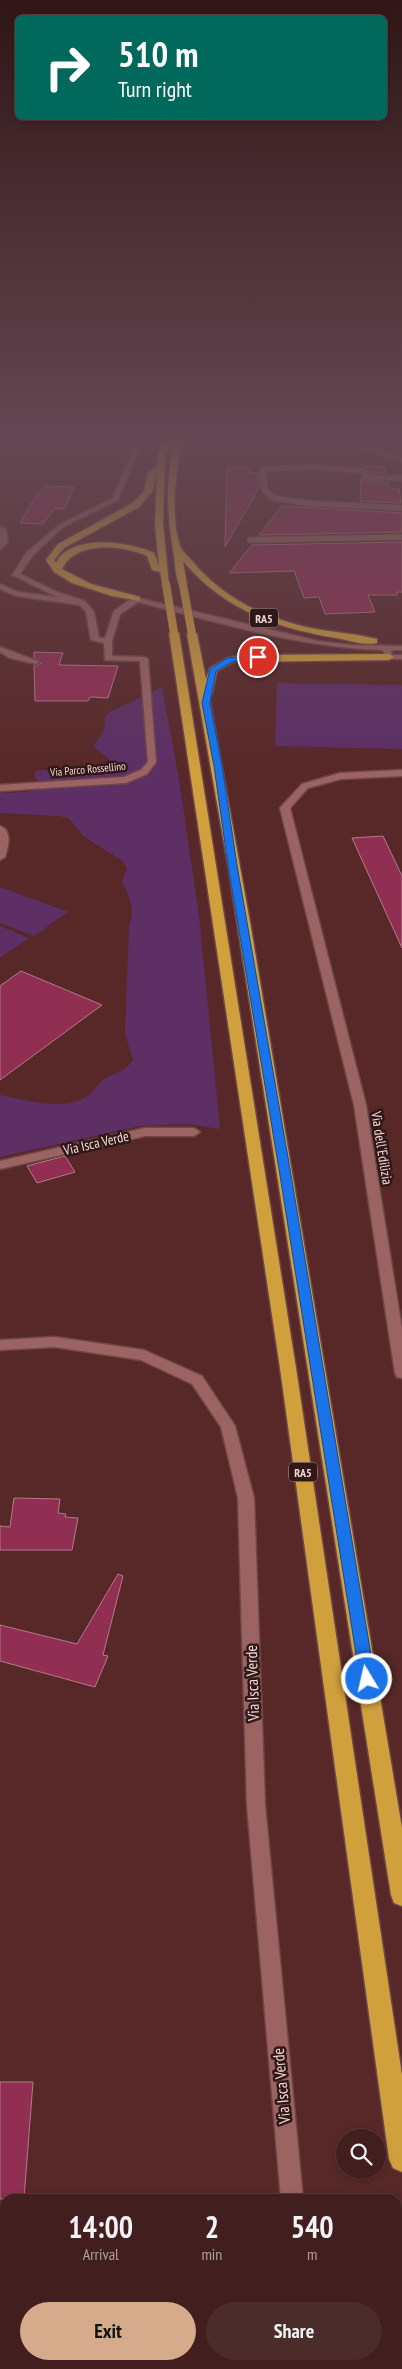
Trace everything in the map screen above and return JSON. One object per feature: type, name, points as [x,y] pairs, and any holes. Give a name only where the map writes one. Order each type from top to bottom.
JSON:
[{"type":"highway","name":"RA5","points":[[61,547],[50,560],[51,564],[58,570],[63,558],[78,549],[90,547]]},
{"type":"highway","name":"RA5","points":[[117,547],[136,548],[151,555],[154,568],[163,571]]},
{"type":"highway","name":"RA5","points":[[161,547],[163,571],[288,1368],[402,2159]]},
{"type":"highway","name":"RA5","points":[[177,548],[218,766],[402,1895]]},
{"type":"highway","name":"RA5","points":[[177,548],[194,572],[216,592],[245,610],[263,618],[311,632],[374,641]]},
{"type":"highway","points":[[58,570],[71,580],[136,599]]},
{"type":"highway","name":"RA5","points":[[206,703],[212,670],[230,660],[258,657],[388,653]]},
{"type":"street","points":[[38,547],[30,554],[16,576],[54,594],[82,603],[90,612],[95,640],[108,641],[117,613],[136,599],[331,645],[388,653],[402,657]]},
{"type":"street","points":[[0,586],[16,594],[82,603]]},
{"type":"street","points":[[276,632],[320,638],[402,641]]},
{"type":"street","name":"Via Parco Rossellino","points":[[0,788],[126,780],[144,772],[152,762],[144,659],[108,658],[108,641]]},
{"type":"street","points":[[388,653],[402,648]]},
{"type":"street","points":[[0,650],[13,656],[36,662]]},
{"type":"street","name":"Via dell'Edilizia","points":[[402,774],[340,776],[305,786],[285,808],[360,1105],[402,1373]]},
{"type":"street","points":[[0,829],[3,833],[4,844],[0,857]]},
{"type":"street","name":"Via Isca Verde","points":[[0,1165],[145,1132],[194,1132]]},
{"type":"street","name":"Via Isca Verde","points":[[0,1345],[56,1342],[144,1355],[197,1380],[228,1426],[246,1498],[256,1805],[292,2194]]},
{"type":"shaded area","points":[[277,683],[402,685],[402,749],[275,746]]},
{"type":"shaded area","points":[[162,687],[179,779],[199,916],[220,1129],[188,1124],[140,1126],[0,1157],[0,1095],[33,1102],[56,1104],[78,1101],[88,1096],[102,1081],[123,1069],[133,1060],[125,1034],[129,928],[132,915],[130,899],[122,882],[127,868],[121,860],[83,836],[69,818],[0,813],[0,793],[28,792],[37,788],[38,783],[34,772],[43,770],[83,775],[103,772],[111,765],[110,760],[93,746],[104,731],[105,717],[110,712]]},
{"type":"shaded area","points":[[0,887],[68,912],[34,936],[0,923]]},
{"type":"shaded area","points":[[0,926],[29,938],[0,958]]},
{"type":"building","points":[[251,547],[402,547],[402,592],[397,592],[397,595],[368,595],[375,612],[325,614],[319,597],[304,598],[294,571],[229,573]]},
{"type":"building","points":[[34,652],[63,653],[59,665],[118,666],[108,698],[90,697],[88,701],[35,701],[34,666],[42,663],[34,658]]},
{"type":"building","points":[[383,836],[402,876],[402,948],[352,838]]},
{"type":"building","points":[[21,971],[102,1005],[0,1080],[0,986]]},
{"type":"building","points":[[65,1156],[75,1172],[37,1183],[27,1166]]},
{"type":"building","points":[[14,1498],[60,1499],[58,1513],[66,1514],[65,1517],[78,1518],[72,1550],[0,1550],[0,1526],[10,1527]]},
{"type":"building","points":[[118,1574],[123,1576],[103,1655],[108,1656],[95,1687],[0,1661],[0,1625],[77,1644]]},
{"type":"building","points":[[0,2082],[33,2082],[24,2194],[0,2194]]},
{"type":"route","points":[[258,657],[230,660],[212,670],[206,703],[285,1169],[367,1679]]}]
